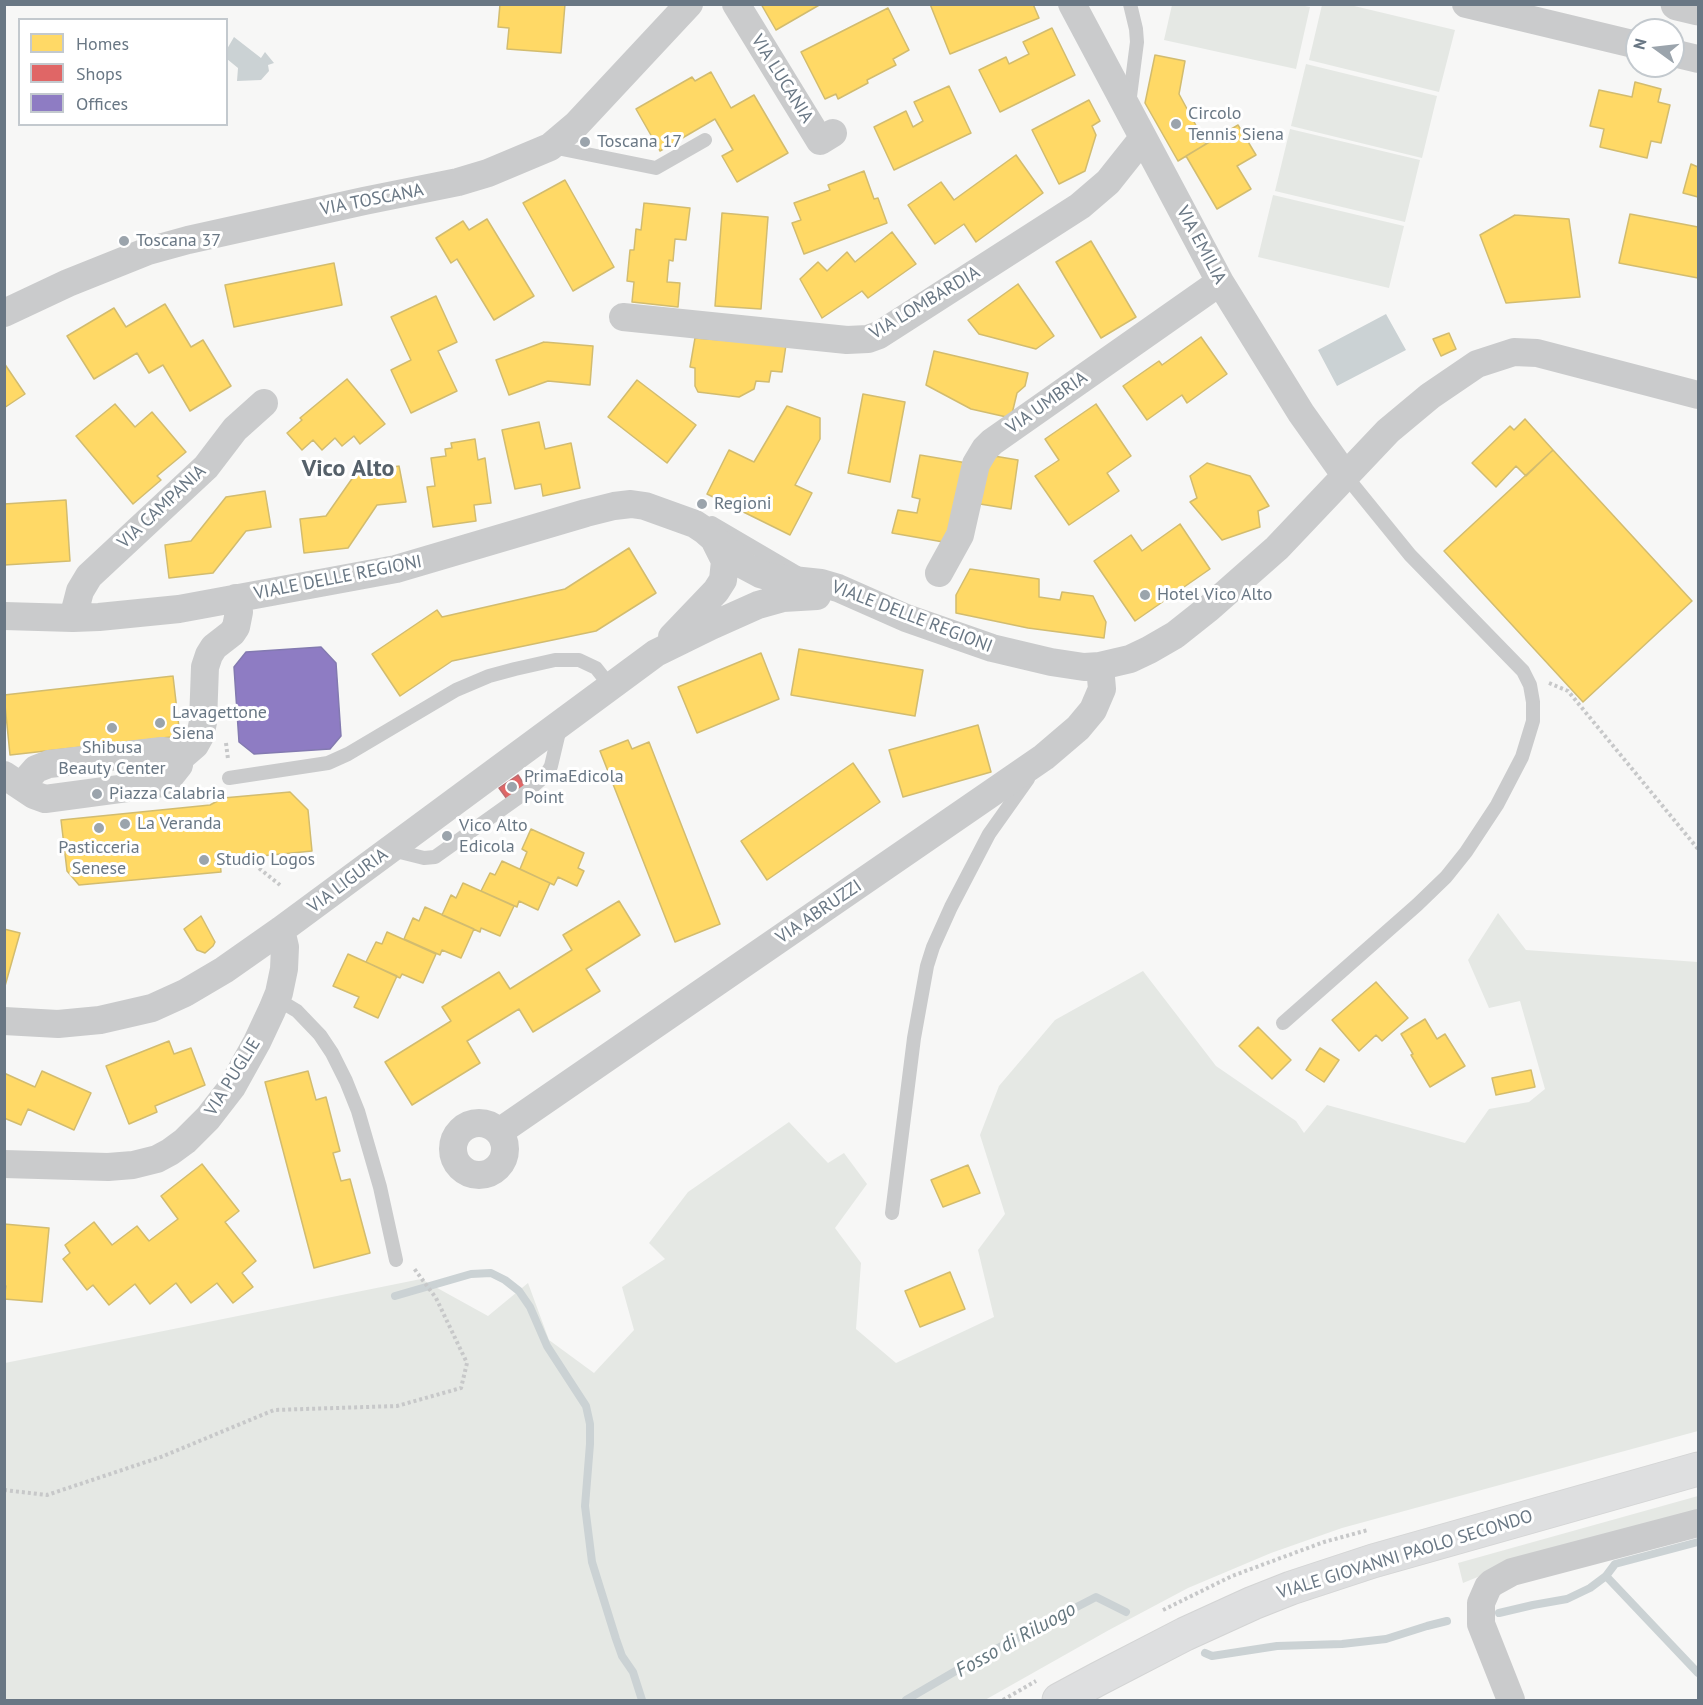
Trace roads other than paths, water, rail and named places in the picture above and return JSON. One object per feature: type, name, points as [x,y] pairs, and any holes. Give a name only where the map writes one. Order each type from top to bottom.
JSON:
[{"type":"main road","name":"VIALE GIOVANNI PAOLO SECONDO","points":[[1059,1701],[1098,1678],[1185,1634],[1291,1588],[1373,1561],[1698,1469]]},
{"type":"street","name":"VIA TOSCANA","points":[[4,313],[68,283],[148,251],[352,203],[458,182],[488,173],[550,147],[576,126],[689,4]]},
{"type":"street","name":"VIA LUCANIA","points":[[736,4],[820,141],[833,133]]},
{"type":"street","name":"VIA EMILIA","points":[[1072,4],[1220,282],[1301,414],[1345,475]]},
{"type":"street","points":[[1466,4],[1625,42]]},
{"type":"street","points":[[1677,4],[1698,9]]},
{"type":"street","name":"VIA LOMBARDIA","points":[[623,317],[847,340],[868,339],[879,335],[1080,206],[1108,183],[1143,138]]},
{"type":"street","name":"VIA UMBRIA","points":[[939,573],[960,535],[976,464],[985,449],[1220,282]]},
{"type":"street","name":"VIALE DELLE REGIONI","points":[[4,616],[73,618],[141,614],[236,598],[396,569],[586,513],[614,506],[636,504],[695,524],[755,572],[774,578],[838,588],[906,618],[992,648],[1051,662],[1084,667],[1100,666],[1149,650],[1175,635],[1209,608],[1277,548],[1388,431],[1430,396],[1477,364],[1514,352],[1537,353],[1698,395]]},
{"type":"street","name":"VIA CAMPANIA","points":[[73,618],[80,591],[89,576],[206,467],[235,429],[264,403]]},
{"type":"street","name":"VIA LIGURIA","points":[[656,654],[716,591],[723,580],[725,561],[714,539]]},
{"type":"street","name":"VIA LIGURIA","points":[[4,1021],[58,1024],[100,1020],[152,1008],[203,984],[281,930],[656,654],[735,614],[783,597],[818,596],[871,604]]},
{"type":"street","points":[[13,780],[50,764],[162,751],[171,752],[180,758],[195,746],[203,723],[206,663],[214,647],[236,627],[238,612],[236,598]]},
{"type":"street","name":"VIA ABRUZZI","points":[[499,1132],[1044,757],[1078,728],[1093,710],[1102,689],[1100,666]]},
{"type":"street","name":"VIA PUGLIE","points":[[4,1164],[122,1167],[146,1163],[170,1152],[197,1130],[224,1098],[257,1042],[277,999],[285,963],[285,947],[281,930]]},
{"type":"street","points":[[1511,1701],[1481,1624],[1479,1609],[1492,1583],[1512,1572],[1698,1523]]},
{"type":"lane","points":[[1128,109],[1137,42],[1130,4]]},
{"type":"lane","points":[[550,147],[656,168],[705,140]]},
{"type":"lane","points":[[1283,1023],[1446,877],[1466,852],[1497,805],[1522,757],[1533,721],[1530,685],[1523,671],[1410,555],[1345,475]]},
{"type":"lane","points":[[652,509],[684,511],[699,516],[784,564],[811,582]]},
{"type":"lane","points":[[229,778],[328,763],[348,754],[456,690],[489,676],[515,669],[555,660],[579,660],[596,668],[611,687]]},
{"type":"lane","points":[[892,1213],[916,1029],[927,966],[933,947],[951,906],[989,834],[1044,757]]},
{"type":"lane","points":[[277,999],[297,1011],[320,1035],[346,1081],[358,1111],[380,1187],[396,1260]]},
{"type":"waterway","points":[[395,1296],[471,1274],[491,1273],[519,1291],[530,1307],[547,1346],[586,1406],[590,1424],[590,1444],[585,1506],[592,1562],[622,1656],[633,1672],[642,1700]]},
{"type":"waterway","name":"Fosso di Riluogo","points":[[1499,1613],[1567,1599],[1590,1588],[1606,1576],[1615,1564],[1698,1542]]},
{"type":"waterway","points":[[1606,1576],[1698,1673]]},
{"type":"waterway","name":"Fosso di Riluogo","points":[[906,1700],[971,1662],[1096,1597],[1126,1612]]},
{"type":"waterway","name":"Fosso di Riluogo","points":[[1205,1653],[1212,1656],[1277,1646],[1342,1644],[1386,1639],[1447,1621]]},
{"type":"place","name":"Circolo Tennis Siena","points":[[1176,124]]},
{"type":"place","name":"Toscana 17","points":[[585,142]]},
{"type":"place","name":"Toscana 37","points":[[124,241]]},
{"type":"place","name":"Regioni","points":[[702,504]]},
{"type":"place","name":"Hotel Vico Alto","points":[[1145,595]]},
{"type":"place","name":"Lavagettone Siena","points":[[160,723]]},
{"type":"place","name":"Shibusa Beauty Center","points":[[112,728]]},
{"type":"place","name":"PrimaEdicola Point","points":[[512,787]]},
{"type":"place","name":"Piazza Calabria","points":[[97,794]]},
{"type":"place","name":"La Veranda","points":[[125,824]]},
{"type":"place","name":"Pasticceria Senese","points":[[99,828]]},
{"type":"place","name":"Vico Alto Edicola","points":[[447,836]]},
{"type":"place","name":"Studio Logos","points":[[204,860]]},
{"type":"district","name":"Vico Alto","points":[[348,469]]}]
